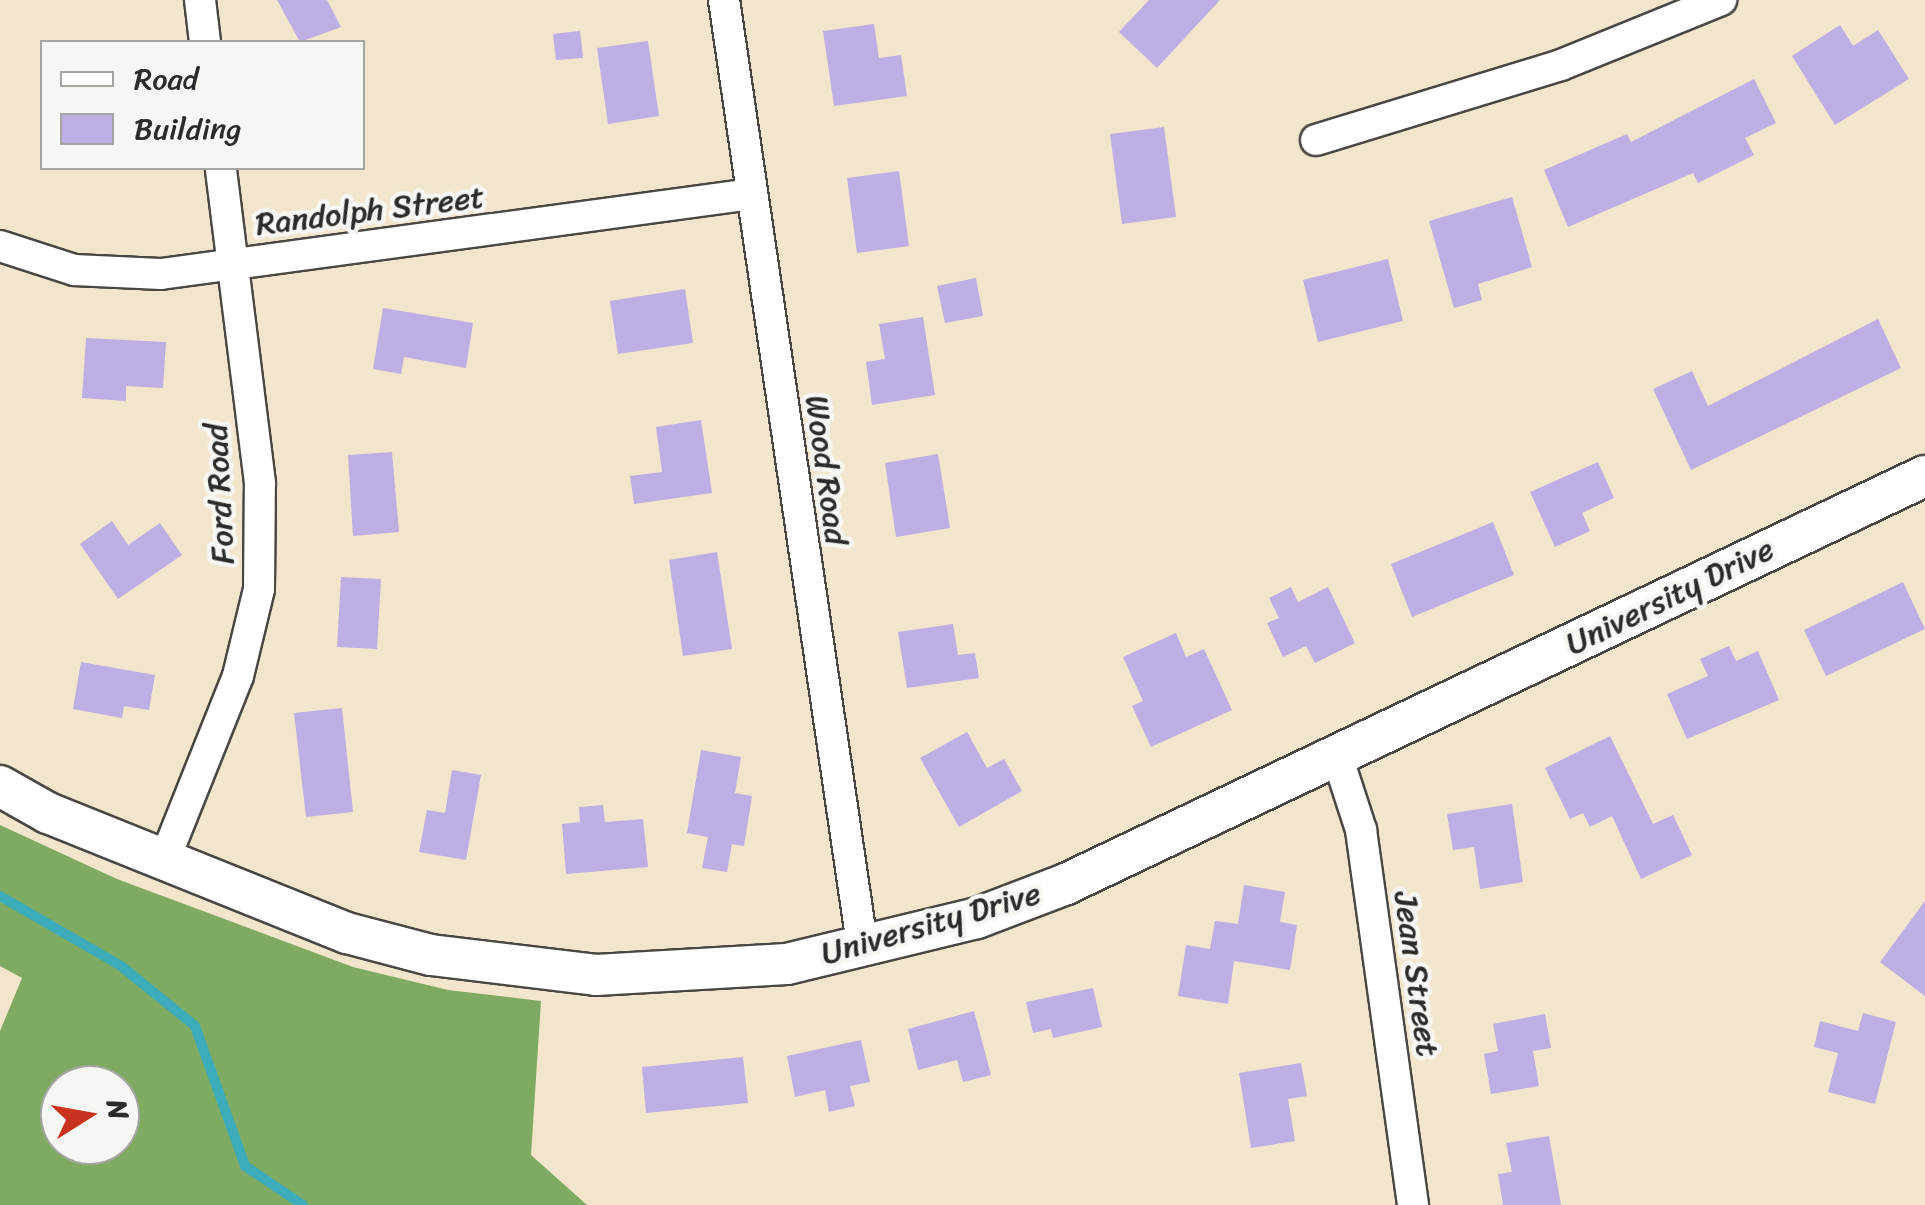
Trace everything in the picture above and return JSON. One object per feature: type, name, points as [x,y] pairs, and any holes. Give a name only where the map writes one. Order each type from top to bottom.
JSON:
[{"type":"street","points":[[200,0],[205,40]]},
{"type":"street","name":"Wood Road","points":[[724,0],[863,950]]},
{"type":"street","points":[[1316,140],[1561,65],[1721,0]]},
{"type":"street","name":"Ford Road","points":[[164,861],[238,676],[258,588],[260,483],[220,170]]},
{"type":"street","name":"Randolph Street","points":[[0,246],[74,270],[125,276],[750,194]]},
{"type":"street","name":"University Drive","points":[[0,786],[164,861],[347,934],[511,968],[692,974],[863,950],[977,918],[1066,884],[1925,476]]},
{"type":"street","name":"Jean Street","points":[[1336,756],[1360,830],[1414,1205]]},
{"type":"green space","points":[[0,825],[117,879],[353,967],[448,990],[541,1001],[531,1155],[587,1205],[0,1205],[0,1031],[22,978],[0,966]]},
{"type":"building","points":[[277,0],[327,0],[341,27],[299,40]]},
{"type":"building","points":[[1149,0],[1220,0],[1157,68],[1119,32]]},
{"type":"building","points":[[874,24],[879,58],[901,55],[907,96],[834,106],[823,31]]},
{"type":"building","points":[[1840,25],[1853,46],[1878,30],[1909,79],[1835,125],[1792,56]]},
{"type":"building","points":[[580,31],[583,58],[556,60],[553,34]]},
{"type":"building","points":[[648,41],[659,116],[608,124],[597,48]]},
{"type":"building","points":[[1754,79],[1776,123],[1745,138],[1754,155],[1698,183],[1693,173],[1568,227],[1544,170],[1627,134],[1631,142]]},
{"type":"building","points":[[1164,127],[1176,217],[1122,224],[1110,134]]},
{"type":"building","points":[[899,171],[909,246],[857,253],[847,178]]},
{"type":"building","points":[[1512,197],[1532,267],[1478,284],[1482,300],[1454,308],[1429,221]]},
{"type":"building","points":[[1388,259],[1403,321],[1318,342],[1303,280]]},
{"type":"building","points":[[976,278],[983,316],[945,323],[937,286]]},
{"type":"building","points":[[685,289],[693,343],[618,354],[610,301]]},
{"type":"building","points":[[383,308],[473,323],[466,368],[404,357],[401,374],[373,369]]},
{"type":"building","points":[[923,317],[935,395],[872,405],[866,362],[885,359],[879,324]]},
{"type":"building","points":[[1878,319],[1901,368],[1691,470],[1653,389],[1692,371],[1708,406]]},
{"type":"building","points":[[86,338],[166,342],[163,388],[126,386],[126,401],[82,398]]},
{"type":"building","points":[[701,420],[712,493],[634,504],[630,476],[662,472],[656,427]]},
{"type":"building","points":[[392,452],[399,532],[353,536],[348,455]]},
{"type":"building","points":[[938,454],[950,528],[896,537],[885,463]]},
{"type":"building","points":[[1598,462],[1614,498],[1582,513],[1590,531],[1555,547],[1530,492]]},
{"type":"building","points":[[112,521],[128,545],[160,523],[182,555],[118,599],[80,544]]},
{"type":"building","points":[[1493,522],[1514,575],[1412,617],[1391,564]]},
{"type":"building","points":[[717,552],[732,649],[683,656],[669,560]]},
{"type":"building","points":[[341,577],[381,579],[377,649],[337,647]]},
{"type":"building","points":[[1903,582],[1925,629],[1826,676],[1804,630]]},
{"type":"building","points":[[1291,587],[1298,602],[1328,587],[1355,643],[1315,663],[1306,646],[1283,657],[1267,623],[1279,618],[1269,598]]},
{"type":"building","points":[[953,624],[958,655],[975,653],[979,678],[907,688],[898,632]]},
{"type":"building","points":[[1176,633],[1186,657],[1204,649],[1232,710],[1151,747],[1132,706],[1143,701],[1123,657]]},
{"type":"building","points":[[1729,646],[1736,661],[1758,651],[1779,700],[1687,739],[1667,694],[1708,676],[1700,659]]},
{"type":"building","points":[[81,662],[155,675],[149,710],[124,706],[122,718],[73,709]]},
{"type":"building","points":[[342,708],[353,812],[306,817],[294,713]]},
{"type":"building","points":[[967,732],[987,768],[1004,759],[1022,791],[959,827],[920,758]]},
{"type":"building","points":[[1610,736],[1653,824],[1673,815],[1692,855],[1641,879],[1612,816],[1590,827],[1583,813],[1570,819],[1545,768]]},
{"type":"building","points":[[701,750],[741,757],[735,793],[752,796],[744,846],[732,844],[727,872],[702,868],[708,837],[687,833]]},
{"type":"building","points":[[452,770],[481,775],[466,860],[419,852],[427,810],[445,813]]},
{"type":"building","points":[[1512,804],[1523,882],[1480,889],[1474,847],[1453,850],[1447,814]]},
{"type":"building","points":[[603,805],[605,822],[643,819],[648,867],[566,874],[562,824],[580,822],[579,807]]},
{"type":"building","points":[[1244,885],[1285,892],[1280,922],[1297,925],[1290,970],[1234,961],[1228,1004],[1178,996],[1186,945],[1210,949],[1215,921],[1238,924]]},
{"type":"building","points":[[1925,901],[1925,996],[1880,962]]},
{"type":"building","points":[[1093,988],[1102,1027],[1053,1038],[1051,1029],[1033,1033],[1026,1002]]},
{"type":"building","points":[[974,1011],[991,1075],[963,1082],[957,1060],[918,1070],[908,1029]]},
{"type":"building","points":[[1863,1013],[1896,1022],[1875,1104],[1828,1092],[1838,1053],[1814,1047],[1820,1021],[1858,1031]]},
{"type":"building","points":[[1545,1014],[1551,1048],[1533,1051],[1539,1086],[1491,1094],[1484,1054],[1498,1051],[1493,1024]]},
{"type":"building","points":[[861,1040],[870,1082],[850,1086],[855,1106],[829,1112],[825,1090],[795,1097],[787,1056]]},
{"type":"building","points":[[743,1057],[748,1103],[646,1113],[642,1067]]},
{"type":"building","points":[[1301,1063],[1307,1096],[1288,1099],[1295,1141],[1251,1148],[1239,1073]]},
{"type":"building","points":[[1549,1136],[1561,1205],[1503,1205],[1498,1174],[1512,1172],[1506,1143]]},
{"type":"waterway","points":[[0,896],[121,966],[195,1026],[245,1166],[303,1205]]}]
